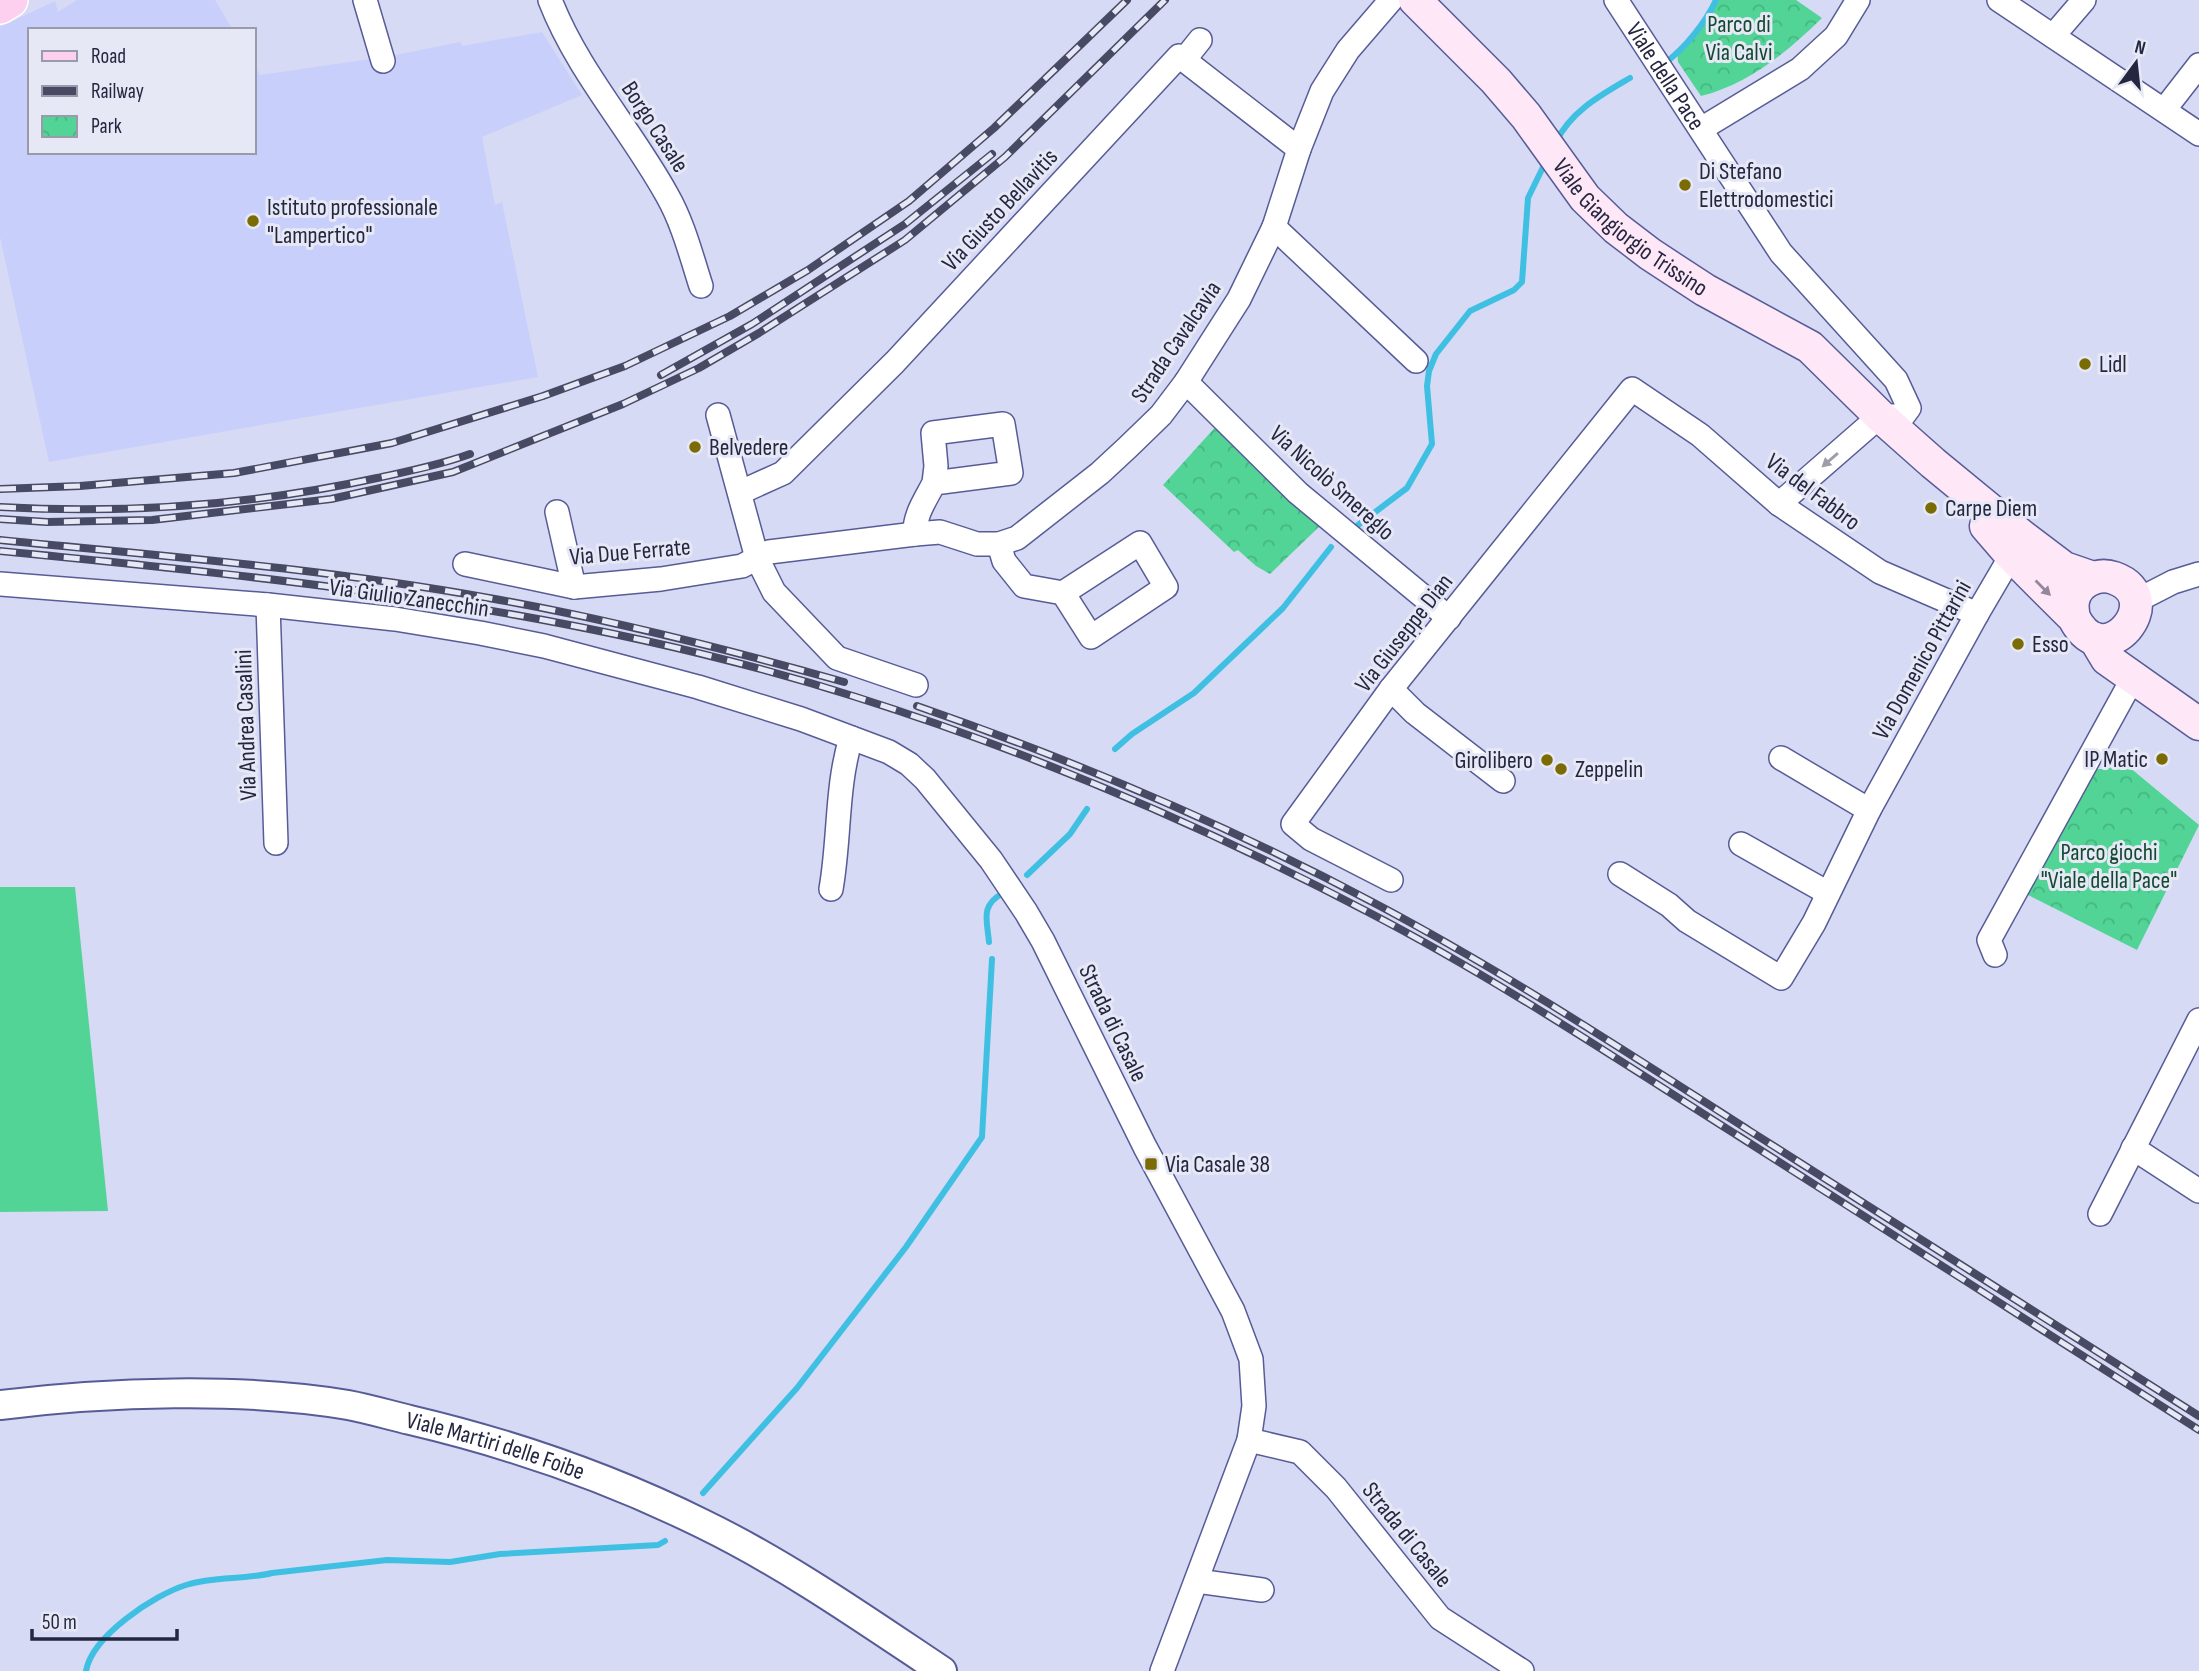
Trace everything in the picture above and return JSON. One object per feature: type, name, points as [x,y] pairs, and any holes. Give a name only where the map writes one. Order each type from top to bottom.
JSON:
[{"type":"main road","points":[[0,6],[2,0]]},
{"type":"main road","points":[[0,6],[10,0]]},
{"type":"main road","name":"Viale Giangiorgio Trissino","points":[[1415,0],[1496,81],[1599,213],[1650,254],[1705,290],[1810,347],[1880,416]]},
{"type":"main road","points":[[1880,416],[1933,463],[2017,546],[2085,628],[2106,659],[2190,717]]},
{"type":"main road","points":[[2017,546],[2093,578]]},
{"type":"main road","points":[[2132,615],[2119,636],[2107,640],[2085,628],[2073,602],[2079,587],[2093,578],[2108,576],[2123,582],[2133,594],[2132,615],[2141,662],[2190,717]]},
{"type":"street","points":[[365,0],[383,61]]},
{"type":"street","name":"Strada Cavalcavia","points":[[999,544],[1017,538],[1100,473],[1161,415],[1186,382],[1239,299],[1274,227],[1299,149],[1322,91],[1348,50],[1391,0]]},
{"type":"street","name":"Viale della Pace","points":[[1616,0],[1782,253],[1896,380],[1909,408],[1903,416],[1880,416]]},
{"type":"street","points":[[1701,129],[1800,69],[1836,36],[1858,0]]},
{"type":"street","points":[[1999,0],[2199,134]]},
{"type":"street","points":[[2053,37],[2084,0]]},
{"type":"street","name":"Borgo Casale","points":[[553,1],[569,44],[667,195],[681,223],[701,286]]},
{"type":"street","points":[[1200,40],[1184,60],[1299,149]]},
{"type":"street","name":"Via Giusto Bellavitis","points":[[741,492],[783,473],[895,362],[1178,56],[1184,60]]},
{"type":"street","points":[[2164,110],[2199,65]]},
{"type":"street","points":[[1274,227],[1416,361]]},
{"type":"street","points":[[1850,386],[1863,377],[1868,366],[1869,349]]},
{"type":"street","name":"Via Nicolò Smereglo","points":[[1186,382],[1298,493],[1449,618]]},
{"type":"street","name":"Via Giuseppe Dian","points":[[1391,880],[1311,839],[1293,824],[1391,690],[1632,389]]},
{"type":"street","name":"Via del Fabbro","points":[[1632,389],[1700,435],[1779,504],[1880,572],[1977,614]]},
{"type":"street","points":[[718,415],[757,558],[774,592],[837,658],[916,685]]},
{"type":"street","points":[[1779,504],[1880,416]]},
{"type":"street","points":[[915,534],[920,510],[934,482]]},
{"type":"street","points":[[557,512],[574,587]]},
{"type":"street","points":[[757,558],[769,552],[940,532],[964,541],[999,544],[1004,561],[1024,586],[1063,593]]},
{"type":"street","name":"Via Domenico Pittarini","points":[[1620,874],[1669,905],[1686,920],[1781,978],[1814,923],[1869,810],[2017,546]]},
{"type":"street","name":"Via Due Ferrate","points":[[465,564],[574,587],[674,577],[742,566],[757,558]]},
{"type":"street","points":[[2132,615],[2173,582],[2199,574]]},
{"type":"street","name":"Via Giulio Zanecchin","points":[[0,584],[268,605],[395,619],[544,646],[698,687],[801,719]]},
{"type":"street","name":"Via Andrea Casalini","points":[[268,605],[276,843]]},
{"type":"street","points":[[1995,955],[1989,940],[2133,678]]},
{"type":"street","points":[[1391,690],[1415,713],[1503,781]]},
{"type":"street","name":"Strada di Casale","points":[[801,719],[889,752],[909,764],[925,779],[991,860],[1043,941],[1144,1147],[1233,1311],[1251,1359],[1254,1406],[1250,1440],[1162,1671]]},
{"type":"street","points":[[831,889],[839,823],[840,785],[851,738]]},
{"type":"street","points":[[1781,758],[1869,810]]},
{"type":"street","points":[[1741,844],[1829,893]]},
{"type":"street","points":[[2100,1213],[2198,1022]]},
{"type":"street","points":[[2133,1148],[2199,1191]]},
{"type":"street","name":"Viale Martiri delle Foibe","points":[[0,1405],[138,1395],[267,1397],[348,1405],[444,1428],[533,1454],[614,1482],[705,1525],[784,1568],[942,1671]]},
{"type":"street","name":"Strada di Casale","points":[[1250,1440],[1300,1452],[1336,1488],[1440,1618],[1522,1671]]},
{"type":"street","points":[[1197,1581],[1262,1590]]},
{"type":"shaded area","name":"Istituto professionale \"Lampertico\"","points":[[77,0],[215,0],[232,28],[28,28],[28,154],[256,154],[256,68],[260,75],[391,56],[460,42],[462,46],[542,32],[582,95],[482,137],[495,205],[502,202],[538,377],[49,462],[0,237],[0,27],[55,1],[58,12]]},
{"type":"green space","name":"Parco di Via Calvi","points":[[1718,0],[1796,0],[1822,18],[1795,43],[1751,75],[1719,91],[1701,96],[1678,62],[1677,50],[1698,30]]},
{"type":"green space","points":[[1219,423],[1321,525],[1270,574],[1238,550],[1234,552],[1163,485]]},
{"type":"green space","name":"Parco giochi \"Viale della Pace\"","points":[[2111,752],[2199,825],[2137,950],[2024,893],[2090,769],[2102,769]]},
{"type":"green space","points":[[2158,819],[2163,871],[2158,878],[2147,881],[2136,876],[2128,823]]},
{"type":"green space","points":[[0,887],[75,887],[108,1211],[0,1212]]},
{"type":"waterway","points":[[1665,63],[1694,34],[1716,0]]},
{"type":"waterway","points":[[1556,142],[1578,113],[1630,78]]},
{"type":"waterway","points":[[1358,525],[1407,488],[1432,444],[1427,386],[1429,371],[1436,354],[1470,311],[1514,290],[1522,282],[1528,198],[1546,161]]},
{"type":"waterway","points":[[1115,749],[1132,734],[1194,693],[1283,608],[1331,547]]},
{"type":"waterway","points":[[1027,875],[1070,834],[1087,809]]},
{"type":"waterway","points":[[989,942],[986,920],[988,908],[1003,893]]},
{"type":"waterway","points":[[703,1493],[797,1388],[906,1247],[982,1137],[992,959]]},
{"type":"waterway","points":[[86,1671],[100,1644],[126,1619],[173,1590],[197,1582],[387,1560],[450,1562],[500,1554],[658,1545],[665,1541]]},
{"type":"railway","points":[[0,489],[80,486],[234,473],[392,443],[543,396],[625,366],[730,316],[808,270],[909,201],[994,128],[1127,0]]},
{"type":"railway","points":[[0,519],[47,522],[152,520],[331,499],[453,472],[623,404],[699,368],[905,240],[1005,157],[1165,0]]},
{"type":"railway","points":[[661,375],[752,324],[905,224],[992,154]]},
{"type":"railway","points":[[0,507],[142,508],[237,501],[377,478],[436,465],[470,454]]},
{"type":"railway","points":[[0,540],[306,571],[489,598],[667,636],[844,682]]},
{"type":"railway","points":[[0,551],[324,586],[539,619],[751,666],[922,719],[1053,767],[1181,821],[1306,880],[1510,992],[2199,1430]]},
{"type":"railway","points":[[917,706],[1152,796],[1266,848],[1426,931],[1612,1043],[2199,1416]]},
{"type":"place","name":"Di Stefano Elettrodomestici","points":[[1685,185]]},
{"type":"place","name":"Istituto professionale \"Lampertico\"","points":[[253,221]]},
{"type":"place","name":"Lidl","points":[[2085,364]]},
{"type":"place","name":"Belvedere","points":[[695,447]]},
{"type":"place","name":"Carpe Diem","points":[[1931,508]]},
{"type":"place","name":"Esso","points":[[2018,644]]},
{"type":"place","name":"IP Matic","points":[[2162,759]]},
{"type":"place","name":"Girolibero","points":[[1547,760]]},
{"type":"place","name":"Zeppelin","points":[[1561,769]]},
{"type":"place","name":"Via Casale 38","points":[[1151,1164]]}]
